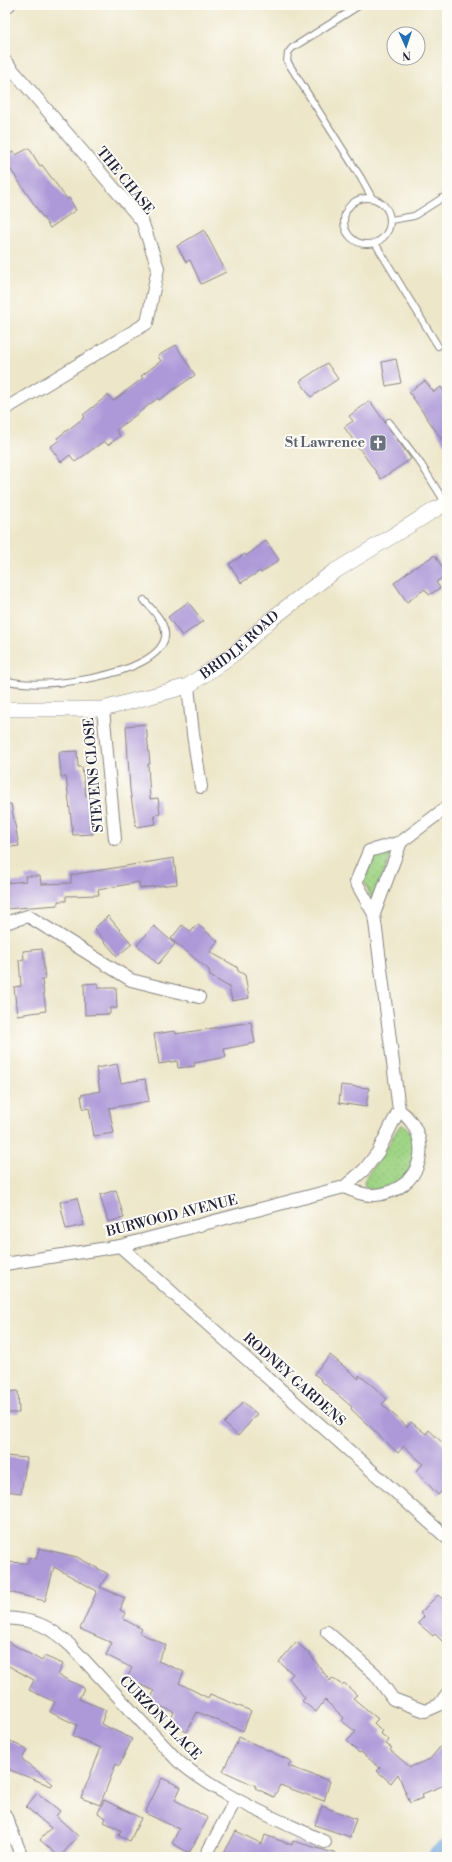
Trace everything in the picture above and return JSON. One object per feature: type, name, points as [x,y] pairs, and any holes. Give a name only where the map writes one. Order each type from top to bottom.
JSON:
[{"type":"street","points":[[5,8],[9,5]]},
{"type":"street","name":"THE CHASE","points":[[5,61],[142,221],[158,268],[147,323],[5,409]]},
{"type":"street","name":"BRIDLE ROAD","points":[[5,709],[103,709],[188,686],[235,653],[270,620],[332,573],[436,509],[447,504]]},
{"type":"street","points":[[188,686],[201,787]]},
{"type":"street","name":"STEVENS CLOSE","points":[[103,709],[115,839]]},
{"type":"street","points":[[344,1187],[359,1193],[373,1195],[388,1193],[399,1189],[410,1180],[421,1155],[420,1141],[407,1116],[399,1110],[374,914],[356,882],[369,852],[401,842],[447,807]]},
{"type":"street","points":[[374,914],[401,842]]},
{"type":"street","points":[[5,923],[28,916],[131,980],[199,997]]},
{"type":"street","name":"BURWOOD AVENUE","points":[[5,1264],[120,1246],[344,1187],[365,1169],[378,1152],[399,1110]]},
{"type":"street","name":"RODNEY GARDENS","points":[[120,1246],[447,1538]]},
{"type":"street","name":"CURZON PLACE","points":[[5,1618],[32,1621],[54,1630],[72,1646],[178,1761],[194,1774],[236,1799],[325,1842]]},
{"type":"street","points":[[327,1632],[375,1674],[393,1699],[425,1711],[439,1705],[447,1694]]},
{"type":"street","points":[[205,1857],[236,1799]]},
{"type":"street","points":[[5,1815],[22,1857]]},
{"type":"lane","points":[[360,5],[292,48],[288,53],[287,61],[372,198],[385,206],[389,213],[391,220],[389,230],[384,238],[375,244],[367,245],[358,243],[349,235],[344,223],[345,214],[349,207],[363,198],[372,198]]},
{"type":"lane","points":[[391,220],[414,216],[447,195]]},
{"type":"lane","points":[[375,244],[438,346]]},
{"type":"lane","points":[[389,422],[421,464],[447,504]]},
{"type":"lane","points":[[5,680],[12,683],[77,680],[115,673],[136,666],[162,646],[165,635],[163,624],[144,600]]},
{"type":"green space","points":[[393,850],[373,901],[364,881],[374,856]]},
{"type":"green space","points":[[403,1125],[411,1133],[415,1144],[414,1156],[410,1168],[402,1179],[392,1186],[380,1190],[366,1188],[364,1183],[365,1179],[388,1146],[397,1130]]},
{"type":"building","points":[[29,148],[40,166],[42,165],[67,199],[69,198],[76,210],[50,228],[5,161],[5,157],[14,151],[16,155]]},
{"type":"building","points":[[204,230],[226,272],[201,284],[190,260],[186,262],[177,246]]},
{"type":"building","points":[[176,345],[195,375],[159,400],[158,398],[116,430],[120,436],[108,445],[104,441],[75,462],[70,455],[61,462],[50,447],[58,441],[57,438],[85,417],[83,415],[108,395],[113,401],[143,378],[141,376],[161,361],[158,356]]},
{"type":"building","points":[[396,359],[401,383],[386,386],[382,362]]},
{"type":"building","points":[[327,363],[338,379],[311,397],[300,381]]},
{"type":"building","points":[[425,381],[434,392],[441,387],[447,396],[447,447],[409,392]]},
{"type":"building","name":"St Lawrence","points":[[370,401],[411,459],[381,479],[344,427],[353,421],[349,416]]},
{"type":"building","points":[[266,541],[279,560],[261,573],[260,571],[241,583],[229,564],[245,554],[246,556]]},
{"type":"building","points":[[435,555],[447,575],[436,582],[440,588],[429,595],[425,589],[407,602],[394,583],[412,569]]},
{"type":"building","points":[[188,602],[203,621],[182,636],[168,617]]},
{"type":"building","points":[[146,724],[150,764],[148,764],[150,799],[158,798],[160,814],[154,815],[156,824],[136,827],[130,790],[126,726]]},
{"type":"building","points":[[77,751],[78,767],[82,767],[86,796],[89,796],[93,834],[73,835],[66,777],[61,777],[59,752]]},
{"type":"building","points":[[5,804],[11,804],[19,846],[5,848]]},
{"type":"building","points":[[174,858],[177,884],[140,888],[139,882],[98,890],[99,895],[66,896],[66,901],[58,901],[58,905],[5,909],[5,883],[26,881],[25,876],[40,876],[41,884],[71,883],[71,875]]},
{"type":"building","points":[[108,916],[132,944],[117,956],[94,929]]},
{"type":"building","points":[[197,924],[218,941],[210,952],[237,967],[238,971],[245,975],[249,998],[232,1001],[229,987],[210,976],[209,970],[171,939],[182,925],[191,932]]},
{"type":"building","points":[[154,926],[175,944],[158,964],[137,945]]},
{"type":"building","points":[[42,949],[45,979],[42,980],[46,1011],[17,1015],[14,987],[21,986],[19,960],[24,959],[23,951]]},
{"type":"building","points":[[98,983],[98,988],[116,988],[117,1008],[110,1008],[110,1014],[85,1015],[84,984]]},
{"type":"building","points":[[251,1022],[255,1043],[224,1049],[226,1057],[194,1063],[195,1066],[178,1068],[177,1061],[159,1064],[154,1034],[175,1031],[176,1034]]},
{"type":"building","points":[[117,1064],[121,1083],[145,1079],[149,1101],[109,1108],[114,1133],[94,1136],[89,1108],[83,1109],[81,1095],[100,1091],[96,1068]]},
{"type":"building","points":[[341,1085],[369,1088],[366,1107],[339,1103]]},
{"type":"building","points":[[116,1190],[124,1218],[108,1222],[100,1195]]},
{"type":"building","points":[[77,1198],[84,1225],[66,1229],[60,1202]]},
{"type":"building","points":[[330,1355],[359,1379],[359,1375],[387,1399],[382,1404],[407,1427],[411,1422],[426,1434],[429,1430],[447,1447],[447,1486],[438,1495],[416,1471],[423,1464],[404,1446],[398,1453],[351,1409],[352,1407],[314,1374]]},
{"type":"building","points":[[18,1391],[19,1413],[5,1413],[5,1392]]},
{"type":"building","points":[[243,1402],[257,1414],[238,1436],[224,1423]]},
{"type":"building","points":[[5,1456],[27,1458],[21,1493],[5,1491]]},
{"type":"building","points":[[39,1548],[77,1557],[108,1574],[100,1587],[125,1598],[120,1610],[126,1613],[123,1619],[142,1629],[140,1633],[166,1645],[158,1661],[184,1672],[179,1683],[208,1698],[210,1694],[251,1711],[243,1731],[197,1712],[187,1732],[169,1723],[174,1712],[150,1702],[154,1691],[127,1678],[132,1668],[106,1655],[112,1643],[80,1629],[97,1591],[54,1567],[45,1601],[5,1591],[5,1562],[28,1563],[29,1557],[36,1559]]},
{"type":"building","points":[[438,1595],[447,1603],[447,1646],[435,1634],[433,1636],[418,1623],[424,1617],[420,1613]]},
{"type":"building","points":[[5,1640],[42,1661],[44,1656],[63,1664],[58,1675],[84,1688],[79,1699],[106,1710],[101,1724],[132,1739],[119,1766],[116,1764],[100,1805],[81,1798],[101,1748],[73,1736],[77,1725],[50,1712],[55,1702],[29,1690],[34,1680],[5,1664]]},
{"type":"building","points":[[296,1642],[309,1653],[330,1681],[332,1678],[342,1685],[344,1683],[357,1695],[353,1698],[378,1719],[374,1723],[382,1731],[380,1733],[389,1740],[386,1744],[392,1748],[390,1750],[410,1767],[430,1759],[447,1739],[447,1784],[422,1794],[423,1798],[410,1803],[398,1774],[391,1783],[377,1771],[380,1768],[361,1752],[359,1753],[347,1741],[356,1732],[342,1721],[344,1718],[325,1700],[316,1712],[302,1701],[305,1698],[289,1678],[293,1674],[279,1662]]},
{"type":"building","points":[[239,1737],[291,1761],[288,1766],[330,1781],[324,1801],[280,1785],[274,1797],[255,1788],[256,1786],[223,1771]]},
{"type":"building","points":[[5,1738],[27,1750],[22,1759],[53,1784],[51,1786],[5,1768]]},
{"type":"building","points":[[162,1778],[181,1787],[175,1800],[208,1818],[189,1853],[172,1843],[179,1829],[145,1813]]},
{"type":"building","points":[[37,1793],[60,1811],[56,1816],[78,1836],[60,1857],[40,1840],[51,1828],[26,1807]]},
{"type":"building","points":[[104,1800],[141,1818],[130,1841],[119,1836],[121,1830],[104,1822],[106,1818],[98,1813]]},
{"type":"building","points":[[322,1806],[356,1819],[350,1837],[315,1825]]},
{"type":"building","points":[[236,1831],[262,1844],[265,1835],[292,1845],[293,1841],[337,1854],[336,1857],[222,1857]]},
{"type":"waterway","points":[[442,1857],[447,1853]]},
{"type":"place","name":"St Lawrence","points":[[378,443]]}]
